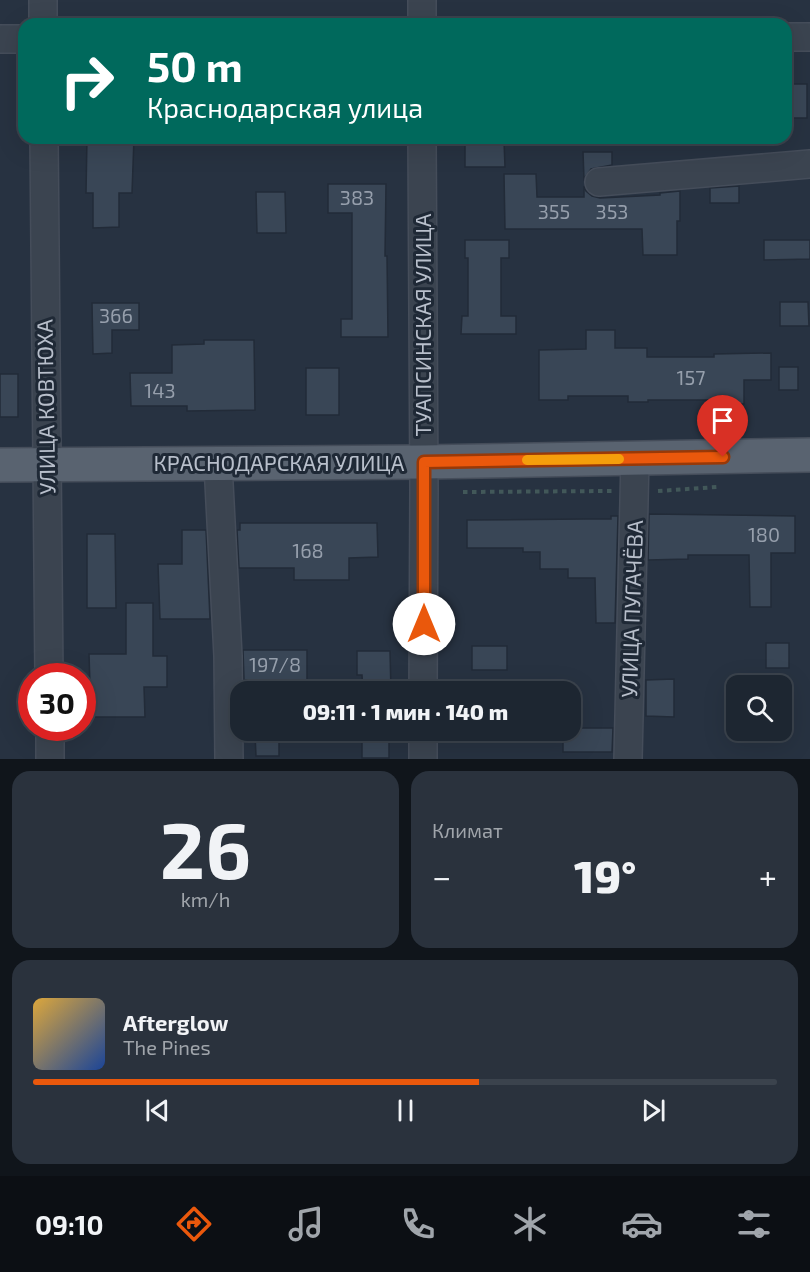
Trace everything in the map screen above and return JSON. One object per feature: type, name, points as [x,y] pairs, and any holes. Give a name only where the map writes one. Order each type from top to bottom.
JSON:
[{"type":"main road","name":"КРАСНОДАРСКАЯ УЛИЦА","points":[[0,465],[424,462],[810,455]]},
{"type":"street","points":[[43,0],[43,18]]},
{"type":"street","points":[[422,0],[422,18]]},
{"type":"street","points":[[792,37],[810,37]]},
{"type":"street","points":[[0,39],[18,39]]},
{"type":"street","name":"УЛИЦА КОВТЮХА","points":[[44,144],[49,663]]},
{"type":"street","name":"ТУАПСИНСКАЯ УЛИЦА","points":[[422,144],[423,681]]},
{"type":"street","points":[[599,182],[810,164]]},
{"type":"street","name":"УЛИЦА ПУГАЧЁВА","points":[[628,759],[636,458]]},
{"type":"street","points":[[218,464],[228,656],[229,759]]},
{"type":"street","points":[[50,741],[50,759]]},
{"type":"street","points":[[423,741],[423,759]]},
{"type":"building","points":[[792,84],[807,84],[807,118],[792,118]]},
{"type":"building","points":[[87,144],[134,144],[132,193],[119,193],[119,227],[93,228],[93,193],[86,193]]},
{"type":"building","points":[[465,144],[504,144],[505,167],[465,167]]},
{"type":"building","points":[[583,152],[612,152],[612,165],[591,169],[584,179]]},
{"type":"building","points":[[504,174],[536,174],[537,197],[584,197],[584,186],[592,196],[600,198],[660,195],[660,193],[680,191],[677,255],[643,255],[642,229],[505,229]]},
{"type":"building","points":[[328,184],[386,184],[385,256],[387,256],[388,337],[341,337],[341,319],[352,319],[352,213],[328,213]]},
{"type":"building","points":[[739,186],[739,203],[710,203],[710,188]]},
{"type":"building","points":[[256,192],[285,192],[286,233],[257,233]]},
{"type":"building","points":[[465,240],[509,240],[509,258],[501,258],[501,316],[516,316],[516,334],[461,334],[462,316],[468,316],[468,258],[465,258]]},
{"type":"building","points":[[764,240],[810,240],[810,259],[764,260]]},
{"type":"building","points":[[780,302],[808,302],[809,326],[780,326]]},
{"type":"building","points":[[92,303],[139,303],[139,330],[112,330],[112,353],[93,354]]},
{"type":"building","points":[[586,330],[615,330],[615,348],[647,348],[647,357],[714,357],[714,354],[771,353],[771,380],[744,380],[744,404],[716,404],[716,400],[628,402],[628,396],[568,396],[568,400],[539,400],[539,350],[586,349]]},
{"type":"building","points":[[204,340],[254,340],[255,410],[187,411],[187,406],[131,406],[130,373],[172,373],[172,345],[204,344]]},
{"type":"building","points":[[779,367],[798,367],[798,390],[779,390]]},
{"type":"building","points":[[306,368],[339,368],[339,415],[306,415]]},
{"type":"building","points":[[0,374],[18,374],[18,417],[0,417]]},
{"type":"building","points":[[649,514],[795,516],[795,553],[771,553],[771,607],[750,607],[749,555],[688,555],[688,559],[648,560]]},
{"type":"building","points":[[611,516],[618,516],[615,623],[596,623],[595,578],[568,578],[568,569],[540,569],[540,552],[523,552],[523,548],[467,548],[467,520],[611,519]]},
{"type":"building","points":[[240,523],[377,523],[378,557],[349,558],[349,580],[294,580],[294,568],[239,568],[237,530],[240,530]]},
{"type":"building","points":[[182,530],[206,530],[210,619],[160,619],[158,564],[182,564]]},
{"type":"building","points":[[87,534],[115,534],[116,608],[87,608]]},
{"type":"building","points":[[126,603],[153,603],[153,656],[167,656],[167,687],[144,687],[145,717],[96,717],[96,663],[89,663],[89,654],[126,654]]},
{"type":"building","points":[[766,643],[789,643],[789,668],[766,668]]},
{"type":"building","points":[[472,646],[507,646],[507,670],[472,670]]},
{"type":"building","points":[[243,650],[307,650],[307,680],[244,680]]},
{"type":"building","points":[[357,651],[390,651],[391,681],[362,681],[362,675],[357,675]]},
{"type":"building","points":[[674,679],[674,717],[646,716],[646,680]]},
{"type":"building","points":[[581,728],[613,728],[612,752],[563,752],[563,741],[581,741]]},
{"type":"building","points":[[255,741],[279,741],[279,756],[256,756]]},
{"type":"building","points":[[362,741],[389,741],[389,758],[362,758]]},
{"type":"slow traffic","points":[[527,460],[619,459]]},
{"type":"route","points":[[424,624],[424,462],[723,457]]}]
